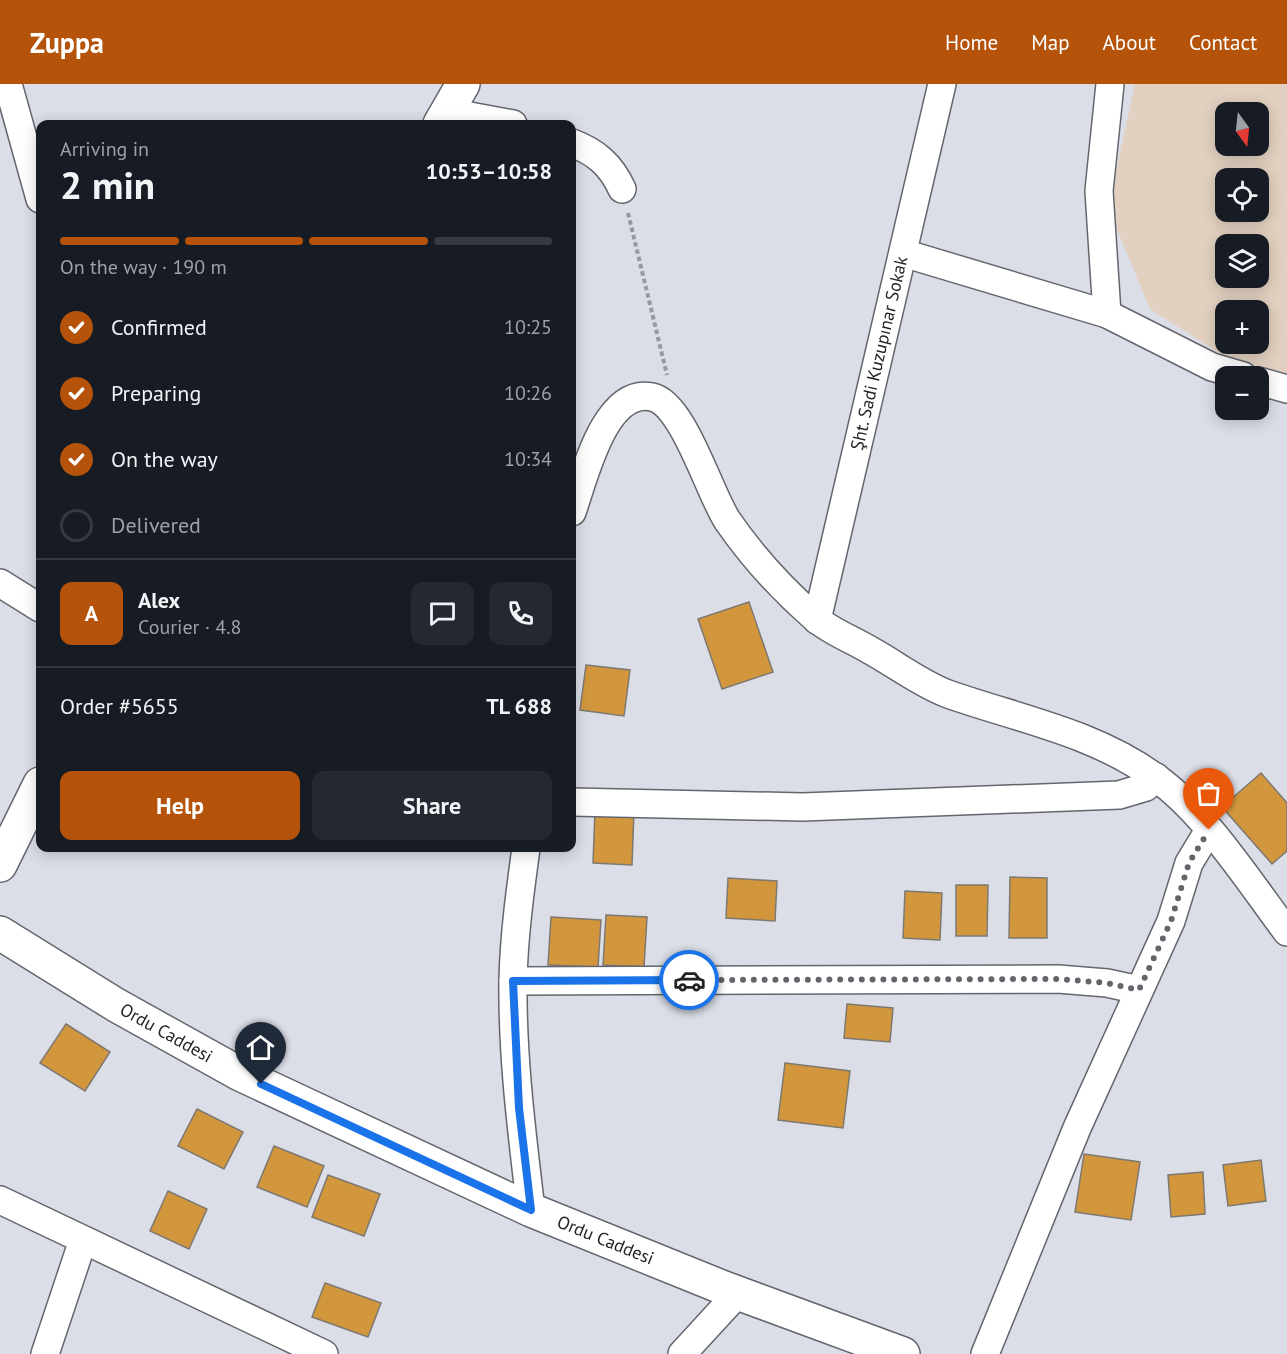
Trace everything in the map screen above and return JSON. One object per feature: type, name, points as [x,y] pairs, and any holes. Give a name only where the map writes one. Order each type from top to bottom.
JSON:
[{"type":"street","points":[[8,84],[36,185]]},
{"type":"street","points":[[463,84],[444,118],[467,120]]},
{"type":"street","name":"Şht. Sadi Kuzupınar Sokak","points":[[817,620],[942,84]]},
{"type":"street","points":[[1107,314],[1099,191],[1110,84]]},
{"type":"street","points":[[576,145],[598,156],[609,166],[622,189]]},
{"type":"street","points":[[903,253],[1107,314],[1215,368]]},
{"type":"street","points":[[1269,384],[1287,389]]},
{"type":"street","points":[[576,502],[610,415],[628,399],[649,396],[658,399],[679,420],[706,481],[725,516],[746,546],[817,620],[946,693],[1059,727],[1156,777],[1209,830],[1287,932]]},
{"type":"street","points":[[0,583],[36,606]]},
{"type":"street","points":[[576,802],[803,807],[1119,795],[1146,788],[1156,777]]},
{"type":"street","points":[[0,865],[36,792]]},
{"type":"street","points":[[985,1354],[1077,1128],[1171,921],[1189,863],[1209,830]]},
{"type":"street","points":[[525,852],[516,925],[513,981],[519,1108],[531,1210]]},
{"type":"street","name":"Ordu Caddesi","points":[[0,933],[116,1005],[240,1074],[531,1210],[738,1293],[903,1354]]},
{"type":"street","points":[[513,981],[1058,979],[1107,983],[1139,990]]},
{"type":"street","points":[[0,1200],[324,1354]]},
{"type":"street","points":[[45,1354],[83,1240]]},
{"type":"street","points":[[682,1354],[738,1293]]},
{"type":"path","points":[[622,189],[668,377],[666,388],[658,399]]},
{"type":"shaded area","points":[[1135,84],[1287,84],[1287,376],[1269,370],[1269,366],[1257,366],[1222,354],[1269,354],[1269,300],[1215,300],[1215,350],[1150,309],[1108,208]]},
{"type":"building","points":[[749,602],[773,672],[722,689],[698,619]]},
{"type":"building","points":[[586,665],[630,670],[624,716],[580,710]]},
{"type":"building","points":[[1261,773],[1287,803],[1287,851],[1272,864],[1222,807]]},
{"type":"building","points":[[595,810],[634,811],[632,865],[593,863]]},
{"type":"building","points":[[1010,877],[1047,878],[1047,938],[1009,938]]},
{"type":"building","points":[[728,878],[777,881],[775,921],[726,918]]},
{"type":"building","points":[[956,885],[988,885],[987,936],[956,936]]},
{"type":"building","points":[[905,891],[942,893],[940,940],[903,938]]},
{"type":"building","points":[[606,915],[647,917],[644,967],[603,965]]},
{"type":"building","points":[[551,917],[601,920],[598,967],[548,965]]},
{"type":"building","points":[[847,1004],[893,1008],[890,1042],[844,1038]]},
{"type":"building","points":[[66,1024],[110,1052],[85,1091],[40,1063]]},
{"type":"building","points":[[785,1063],[850,1071],[843,1128],[778,1120]]},
{"type":"building","points":[[197,1109],[243,1132],[224,1169],[178,1146]]},
{"type":"building","points":[[274,1146],[324,1166],[307,1207],[257,1187]]},
{"type":"building","points":[[1084,1154],[1140,1162],[1131,1220],[1075,1212]]},
{"type":"building","points":[[1261,1160],[1266,1201],[1228,1206],[1223,1165]]},
{"type":"building","points":[[1203,1172],[1205,1214],[1171,1217],[1168,1175]]},
{"type":"building","points":[[328,1175],[380,1194],[364,1236],[312,1217]]},
{"type":"building","points":[[168,1191],[207,1209],[189,1249],[150,1231]]},
{"type":"building","points":[[325,1283],[381,1303],[368,1337],[312,1317]]},
{"type":"way so far","points":[[689,980],[1058,979],[1107,983],[1139,990],[1171,921],[1189,863],[1209,830]]},
{"type":"route","points":[[261,1084],[531,1210],[515,1059],[513,981],[689,980]]}]
